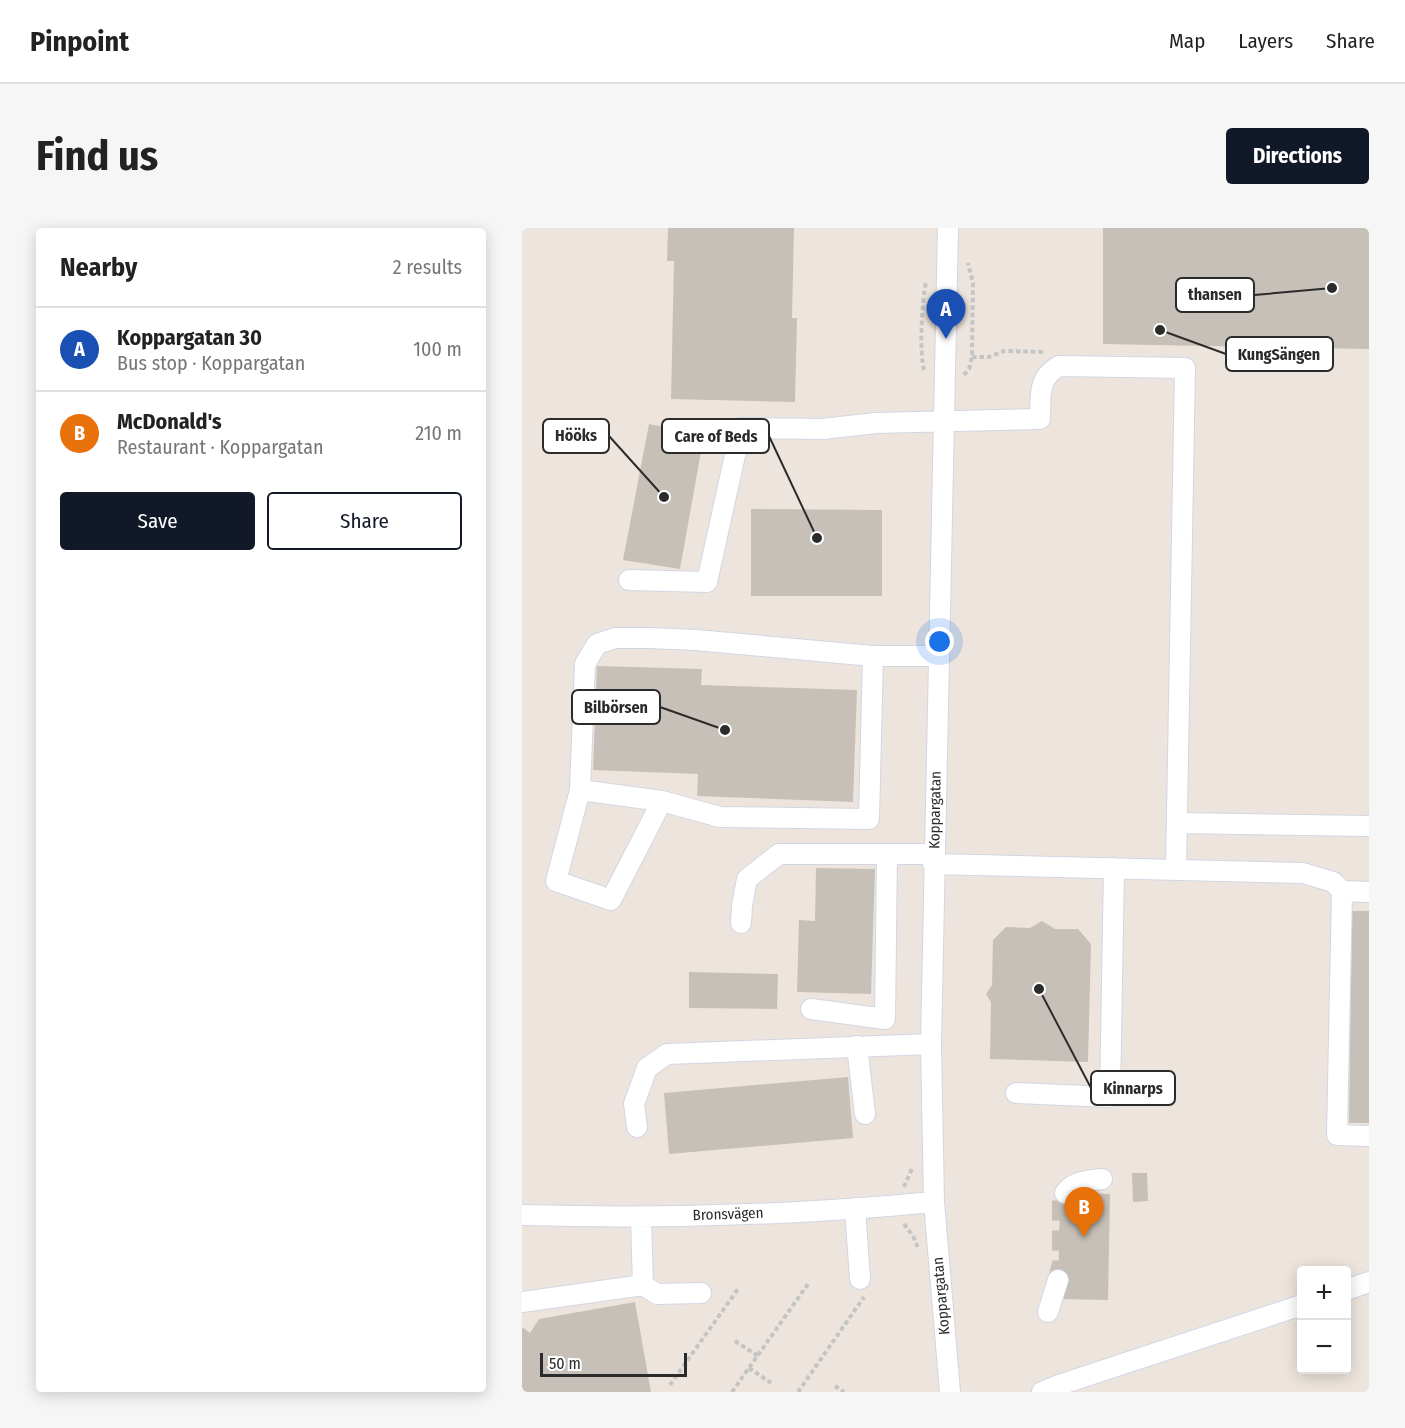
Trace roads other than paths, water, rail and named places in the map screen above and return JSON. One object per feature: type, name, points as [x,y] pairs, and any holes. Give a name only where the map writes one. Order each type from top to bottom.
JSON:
[{"type":"street","name":"Koppargatan","points":[[948,228],[931,1044],[934,1202],[951,1392]]},
{"type":"street","points":[[629,580],[707,582],[741,428],[822,429],[876,423],[1040,419],[1042,384],[1048,372],[1059,366],[1185,368],[1176,869]]},
{"type":"street","points":[[662,801],[611,900],[556,881],[580,790],[585,664],[597,644],[615,638],[696,640],[873,656],[939,656]]},
{"type":"street","points":[[580,790],[662,801],[720,817],[869,819],[873,656]]},
{"type":"street","points":[[1177,823],[1369,826]]},
{"type":"street","points":[[741,923],[747,879],[779,854],[887,854],[934,859],[1114,868],[1303,873],[1333,882],[1342,891],[1369,892]]},
{"type":"street","points":[[812,1010],[885,1019],[887,854]]},
{"type":"street","points":[[1016,1093],[1110,1097],[1114,868]]},
{"type":"street","points":[[1342,891],[1337,1136],[1369,1136]]},
{"type":"street","points":[[637,1127],[634,1104],[646,1068],[667,1054],[931,1044]]},
{"type":"street","points":[[857,1046],[865,1114]]},
{"type":"street","points":[[1065,1193],[1068,1188],[1079,1182],[1102,1179]]},
{"type":"street","name":"Bronsvägen","points":[[522,1215],[641,1218],[934,1202]]},
{"type":"street","points":[[855,1208],[864,1285]]},
{"type":"street","points":[[641,1218],[644,1285]]},
{"type":"street","points":[[1048,1312],[1058,1280]]},
{"type":"street","points":[[1351,1289],[1369,1282]]},
{"type":"street","points":[[522,1302],[644,1285],[657,1294],[701,1293]]},
{"type":"street","points":[[1042,1392],[1081,1377],[1297,1307]]},
{"type":"tunnel","points":[[1058,1280],[1062,1263],[1062,1197],[1065,1193]]},
{"type":"place","name":"thansen","points":[[1332,288]]},
{"type":"place","name":"KungSängen","points":[[1160,330]]},
{"type":"place","name":"Koppargatan 30","points":[[946,339]]},
{"type":"place","name":"Hööks","points":[[664,497]]},
{"type":"place","name":"Care of Beds","points":[[817,538]]},
{"type":"place","name":"Bilbörsen","points":[[725,730]]},
{"type":"place","name":"Kinnarps","points":[[1039,989]]},
{"type":"place","name":"McDonald's","points":[[1084,1237]]}]
